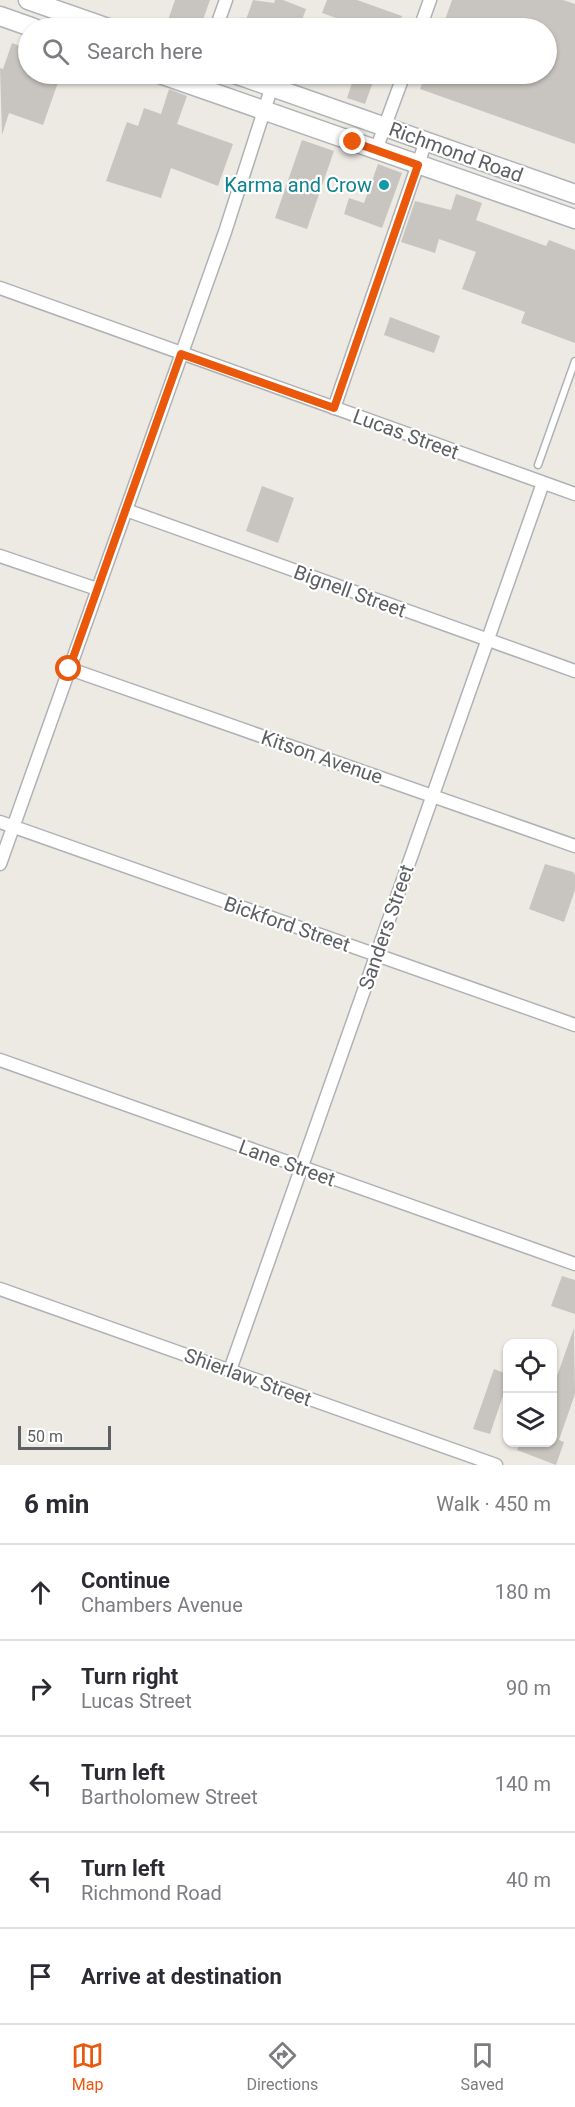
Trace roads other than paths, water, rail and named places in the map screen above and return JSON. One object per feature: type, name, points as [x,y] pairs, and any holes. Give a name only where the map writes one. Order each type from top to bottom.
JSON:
[{"type":"main road","points":[[26,0],[79,18]]},
{"type":"main road","name":"Richmond Road","points":[[207,84],[264,110],[575,219]]},
{"type":"main road","name":"Richmond Road","points":[[266,84],[575,195]]},
{"type":"street","points":[[8,19],[26,0]]},
{"type":"street","points":[[220,18],[226,0]]},
{"type":"street","points":[[424,18],[430,0]]},
{"type":"street","points":[[376,150],[400,84]]},
{"type":"street","points":[[0,864],[225,232],[272,86]]},
{"type":"street","points":[[334,408],[426,141]]},
{"type":"street","name":"Lucas Street","points":[[0,288],[575,494]]},
{"type":"street","name":"Sanders Street","points":[[230,1370],[543,483]]},
{"type":"street","name":"Bignell Street","points":[[126,510],[575,671]]},
{"type":"street","points":[[0,556],[97,589]]},
{"type":"street","name":"Kitson Avenue","points":[[69,669],[575,846]]},
{"type":"street","name":"Bickford Street","points":[[0,822],[575,1025]]},
{"type":"street","name":"Lane Street","points":[[0,1060],[575,1264]]},
{"type":"street","name":"Shierlaw Street","points":[[0,1289],[496,1465]]},
{"type":"lane","points":[[538,465],[575,361]]},
{"type":"place","name":"Karma and Crow","points":[[384,185]]}]
